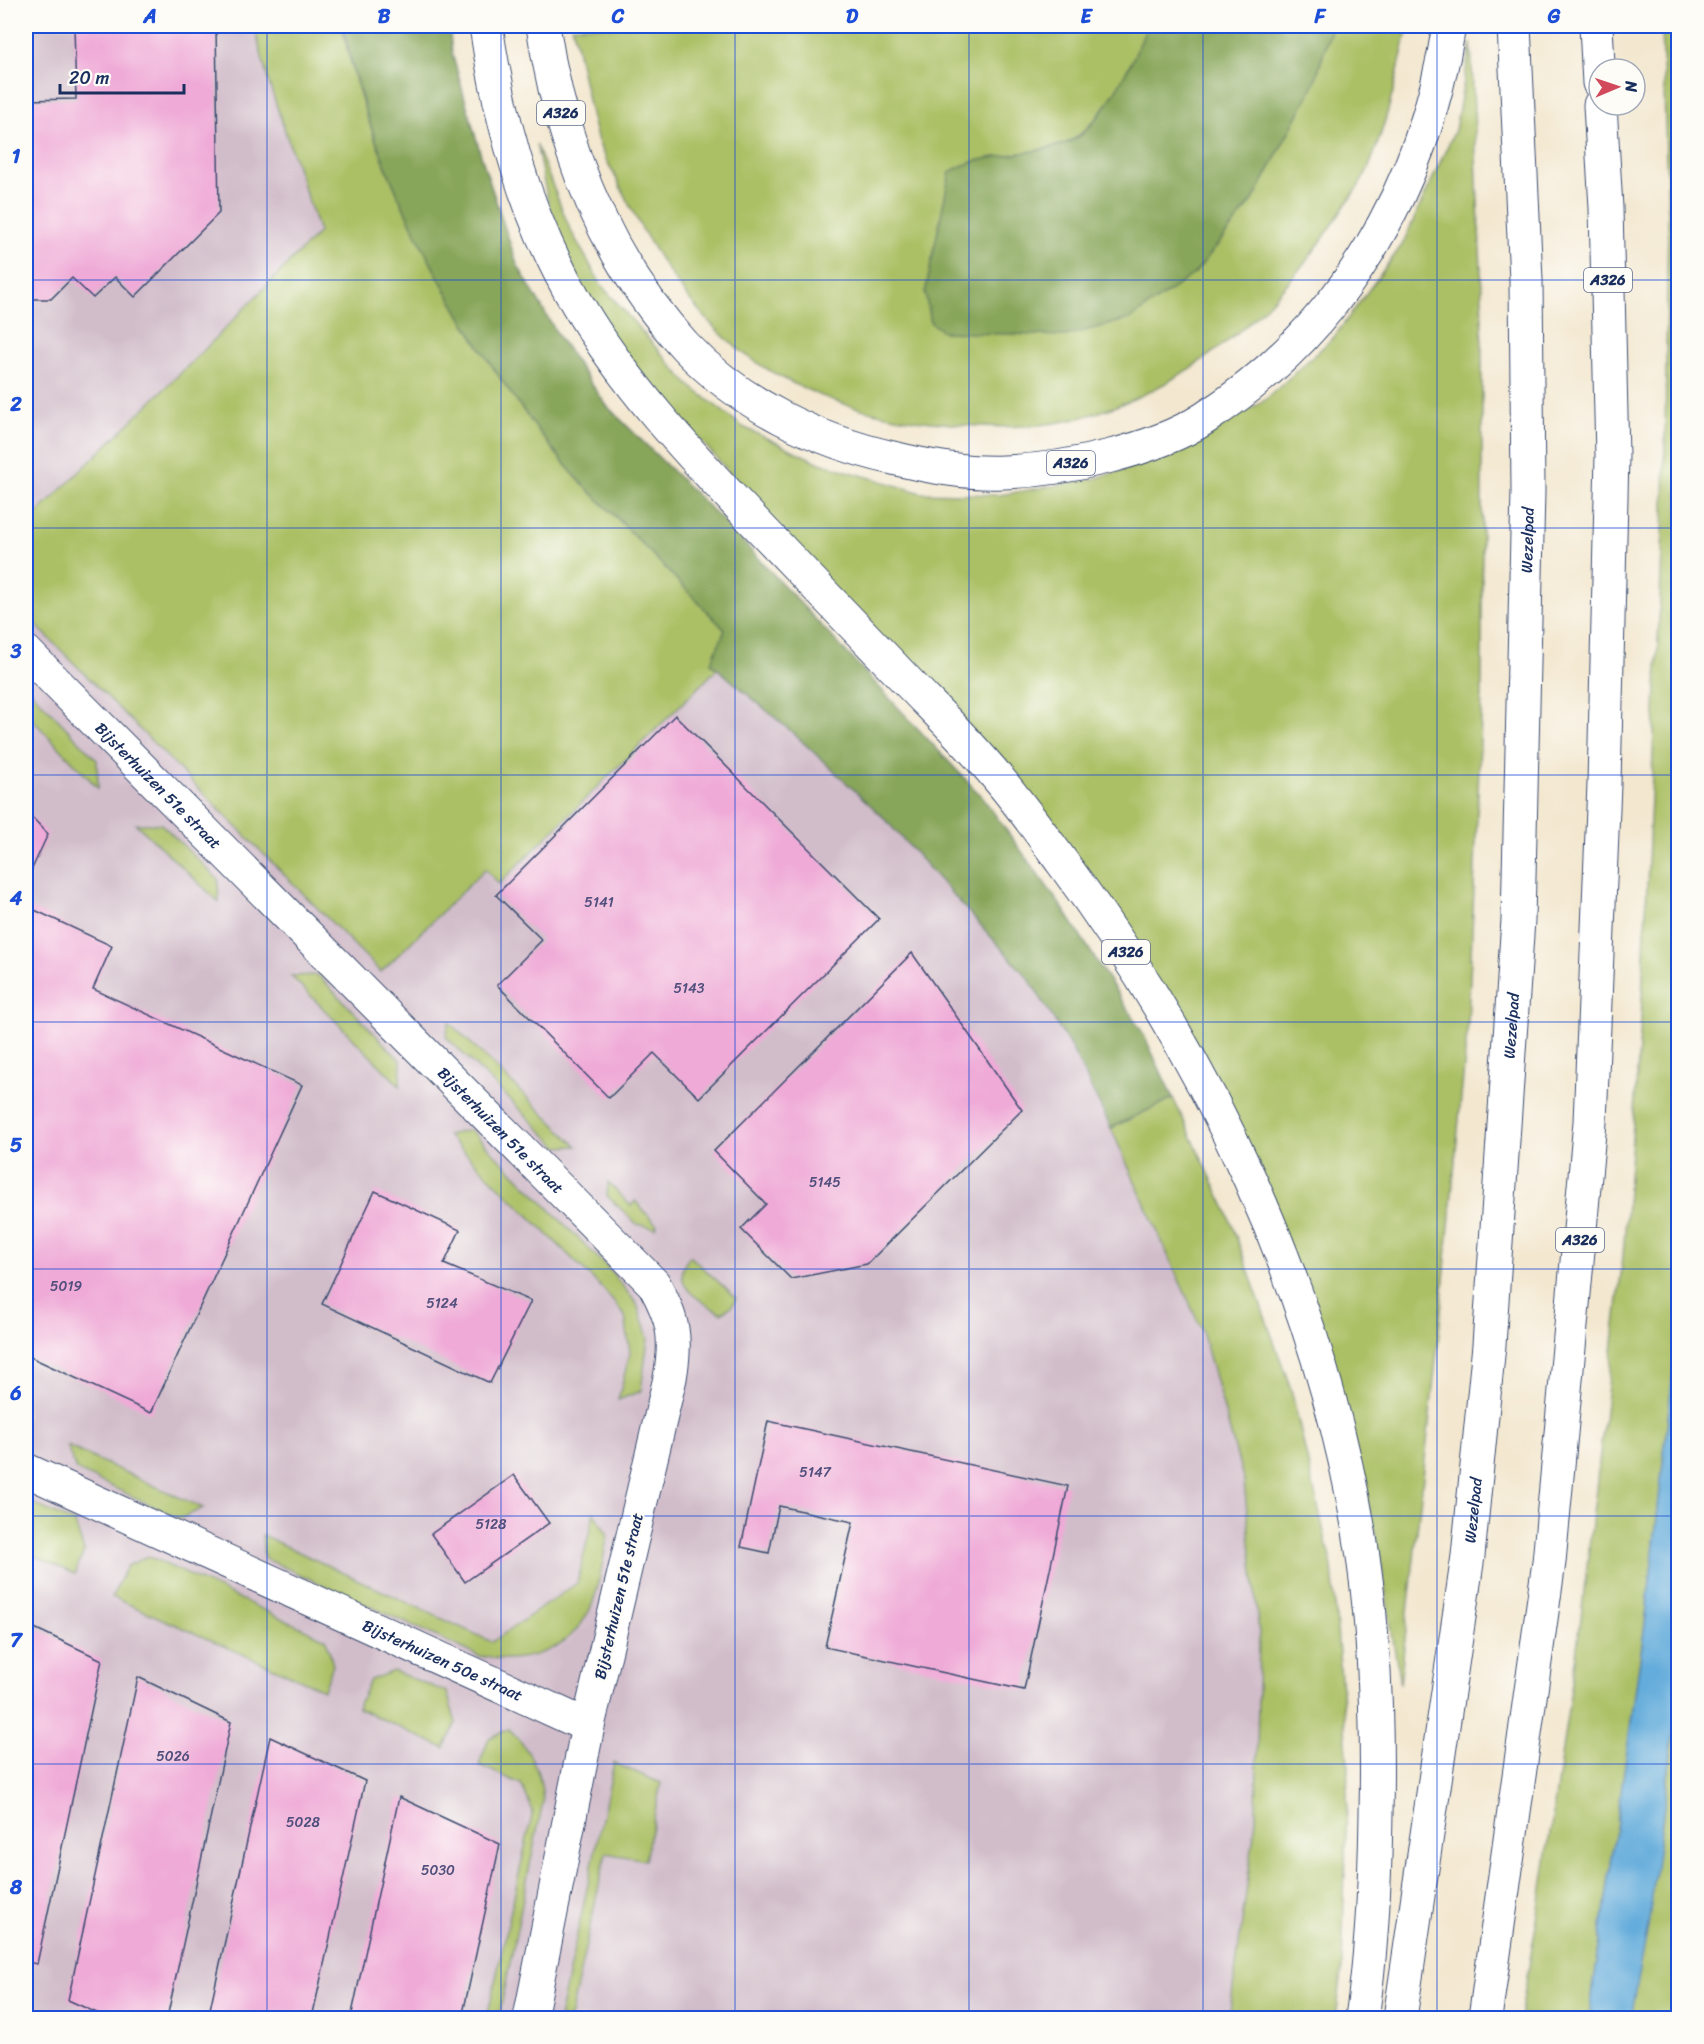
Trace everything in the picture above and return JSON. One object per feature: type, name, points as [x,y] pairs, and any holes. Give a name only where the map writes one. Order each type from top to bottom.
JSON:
[{"type":"main road","name":"A326","points":[[486,26],[513,150],[540,230],[576,303],[625,375],[693,458],[986,764],[1043,837],[1111,928],[1161,1007],[1215,1103],[1265,1215],[1306,1320],[1336,1422],[1359,1531],[1374,1648],[1377,1754],[1373,1920],[1362,2019]]},
{"type":"main road","name":"A326","points":[[543,26],[569,144],[595,209],[624,265],[645,296],[688,348],[747,399],[813,434],[874,454],[938,469],[1004,472],[1069,464],[1136,449],[1203,419],[1261,375],[1319,320],[1369,253],[1400,197],[1421,141],[1449,26]]},
{"type":"main road","name":"Wezelpad","points":[[1400,2019],[1468,1556],[1489,1345],[1518,920],[1526,705],[1528,491],[1526,280],[1515,26]]},
{"type":"main road","points":[[1596,26],[1598,57]]},
{"type":"main road","name":"A326","points":[[1485,2019],[1549,1562],[1590,1122],[1604,784],[1612,456],[1606,208],[1601,117]]},
{"type":"main road","name":"Bijsterhuizen 51e straat","points":[[26,652],[654,1284],[666,1305],[673,1327],[675,1349],[670,1378],[588,1726]]},
{"type":"main road","name":"Bijsterhuizen 50e straat","points":[[26,1470],[588,1726]]},
{"type":"main road","points":[[530,2019],[588,1726]]},
{"type":"shaded area","points":[[26,26],[302,26],[323,87],[1127,1084],[1286,1501],[1265,2018],[26,2018]]},
{"type":"green space","points":[[254,26],[342,26],[357,84],[376,142],[400,200],[428,257],[492,366],[527,416],[583,485],[725,630],[711,663],[717,669],[499,884],[485,869],[381,972],[26,615],[26,524],[203,351],[319,232],[268,80]]},
{"type":"green space","points":[[343,26],[449,26],[452,53],[482,159],[517,264],[562,342],[607,406],[728,526],[983,798],[1064,910],[1143,1033],[1173,1098],[1111,1128],[1072,1049],[1029,979],[882,816],[793,733],[711,663],[725,630],[570,470],[491,365],[458,312],[400,200],[377,143],[358,85]]},
{"type":"green space","points":[[572,26],[1147,26],[1127,71],[1098,116],[1071,141],[1035,151],[1130,319],[1195,273],[1253,200],[1314,84],[1332,26],[1408,26],[1387,115],[1366,173],[1318,246],[1260,312],[1227,342],[1191,368],[1153,390],[1113,407],[1071,420],[1002,427],[949,424],[903,418],[846,404],[790,382],[740,350],[718,331],[687,296],[660,259],[603,153],[593,124]]},
{"type":"green space","points":[[1147,26],[1332,26],[1314,84],[1253,200],[1195,273],[1130,319],[1065,336],[944,332],[931,323],[925,293],[950,172],[980,160],[1059,146],[1084,132],[1117,89]]},
{"type":"green space","points":[[1662,26],[1678,26],[1678,1327],[1646,1617],[1589,2018],[1520,2018],[1540,1902],[1580,1626],[1623,1256],[1641,1020],[1664,508],[1668,216]]},
{"type":"green space","points":[[1471,43],[1482,293],[1482,694],[1475,865],[1468,1023],[1438,1343],[1400,1684],[1380,1556],[1350,1425],[1152,974],[822,577],[593,319],[549,207],[536,144],[570,229],[602,286],[688,384],[743,427],[820,463],[922,493],[999,495],[1093,479],[1168,456],[1264,401],[1334,337],[1402,245],[1455,130]]},
{"type":"green space","points":[[26,686],[97,760],[98,788],[26,713]]},
{"type":"green space","points":[[136,824],[161,824],[218,879],[219,902]]},
{"type":"green space","points":[[318,975],[401,1061],[400,1086],[291,976]]},
{"type":"green space","points":[[449,1022],[577,1146],[558,1147],[446,1037]]},
{"type":"green space","points":[[1173,1098],[1227,1211],[1291,1389],[1332,1567],[1348,1766],[1342,1971],[1336,2018],[1229,2018],[1256,1819],[1259,1634],[1244,1481],[1202,1331],[1111,1128]]},
{"type":"green space","points":[[471,1130],[609,1269],[637,1304],[648,1338],[641,1391],[618,1400],[630,1353],[625,1316],[604,1290],[447,1135]]},
{"type":"green space","points":[[608,1182],[631,1206],[635,1201],[657,1225],[655,1228],[637,1224],[607,1196]]},
{"type":"green space","points":[[690,1256],[736,1298],[732,1306],[721,1313],[704,1303],[689,1290],[682,1275]]},
{"type":"green space","points":[[67,1446],[203,1508],[180,1519],[76,1470]]},
{"type":"green space","points":[[26,1500],[75,1523],[84,1551],[75,1574],[26,1552]]},
{"type":"green space","points":[[594,1513],[608,1535],[593,1603],[580,1625],[569,1637],[542,1653],[527,1657],[511,1659],[479,1656],[264,1558],[262,1535],[492,1642],[577,1583]]},
{"type":"green space","points":[[148,1556],[326,1639],[333,1665],[324,1690],[112,1597],[127,1566]]},
{"type":"green space","points":[[393,1671],[447,1692],[456,1723],[444,1748],[357,1708],[370,1680]]},
{"type":"green space","points":[[1678,1701],[1678,2018],[1628,2018],[1661,1829]]},
{"type":"green space","points":[[509,1729],[534,1762],[543,1802],[500,2012],[487,2018],[533,1811],[521,1784],[479,1765],[489,1738]]},
{"type":"green space","points":[[614,1763],[661,1783],[645,1860],[606,1853],[570,2018],[559,2018]]},
{"type":"water","points":[[1678,1327],[1678,1701],[1648,1927],[1631,2018],[1589,2018],[1646,1617]]},
{"type":"building","points":[[74,26],[216,26],[219,213],[135,297],[115,277],[93,298],[72,278],[51,299],[26,299],[26,100],[76,99]]},
{"type":"building","points":[[675,715],[879,919],[699,1098],[654,1053],[609,1098],[497,985],[542,940],[496,895]]},
{"type":"building","points":[[26,811],[48,834],[26,882]]},
{"type":"building","points":[[26,906],[112,946],[93,989],[302,1085],[151,1413],[26,1355]]},
{"type":"building","points":[[912,953],[1022,1110],[867,1264],[791,1279],[741,1229],[766,1204],[714,1151]]},
{"type":"building","points":[[375,1191],[460,1230],[444,1264],[531,1301],[490,1383],[322,1304]]},
{"type":"building","points":[[768,1421],[1068,1486],[1024,1690],[825,1647],[853,1522],[779,1506],[769,1553],[741,1547]]},
{"type":"building","points":[[514,1475],[549,1523],[465,1582],[431,1534]]},
{"type":"building","points":[[26,1624],[102,1660],[37,1964],[26,1962]]},
{"type":"building","points":[[138,1677],[231,1722],[167,2018],[108,2018],[68,2000]]},
{"type":"building","points":[[270,1737],[365,1781],[312,2018],[208,2018]]},
{"type":"building","points":[[399,1797],[500,1844],[462,2018],[351,2018]]}]
